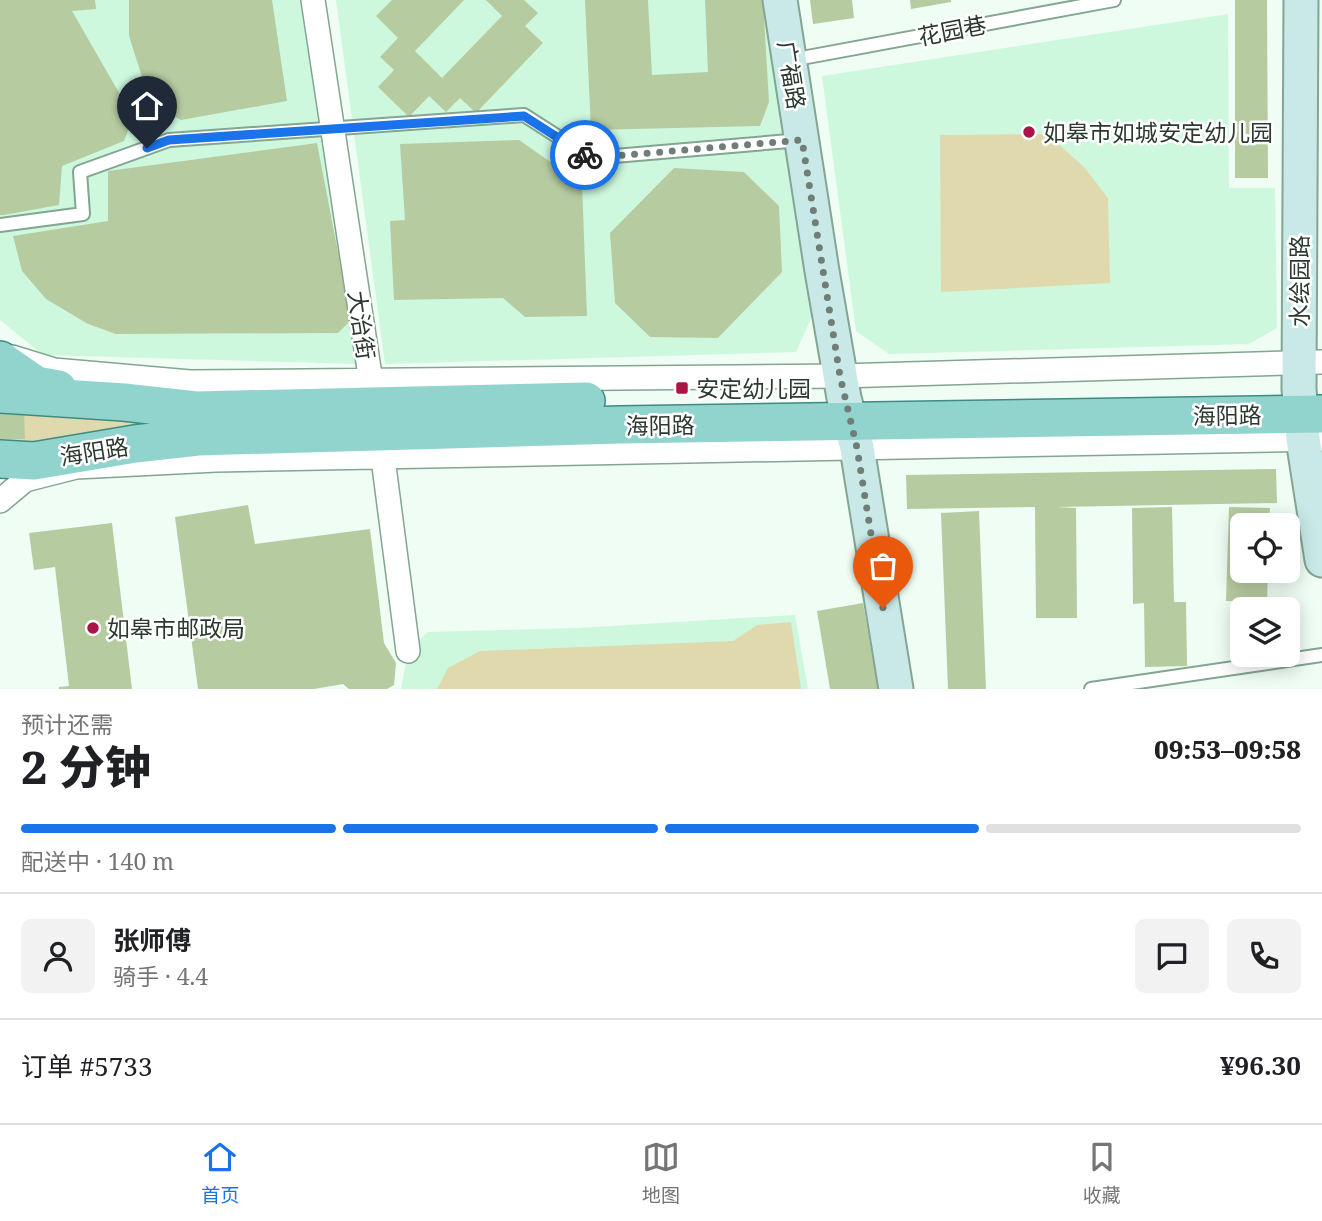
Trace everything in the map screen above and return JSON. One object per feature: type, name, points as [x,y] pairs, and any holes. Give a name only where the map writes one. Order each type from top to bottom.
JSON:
[{"type":"main road","points":[[0,360],[36,385],[124,402]]},
{"type":"main road","name":"海阳路","points":[[0,394],[124,402],[196,410],[377,419],[848,411],[1311,388]]},
{"type":"main road","name":"海阳路","points":[[17,460],[135,444],[377,419]]},
{"type":"main road","points":[[0,483],[17,460]]},
{"type":"street","name":"大治街","points":[[313,0],[377,419],[408,651]]},
{"type":"street","name":"广福路","points":[[780,0],[896,689]]},
{"type":"street","name":"水绘园路","points":[[1301,0],[1311,388],[1322,560]]},
{"type":"street","points":[[0,347],[15,359],[54,370],[190,382],[377,419],[848,411],[1311,388]]},
{"type":"street","points":[[0,501],[25,480],[76,467],[216,460],[377,419]]},
{"type":"lane","name":"花园巷","points":[[790,60],[1114,0]]},
{"type":"lane","points":[[0,225],[83,214],[80,172],[169,140],[524,116],[591,158],[802,140]]},
{"type":"lane","points":[[1091,689],[1322,655]]},
{"type":"shaded area","points":[[0,0],[300,0],[357,364],[43,355],[0,320]]},
{"type":"shaded area","points":[[336,0],[765,0],[813,314],[796,352],[385,364]]},
{"type":"shaded area","name":"如皋市如城安定幼儿园","points":[[1228,14],[1229,188],[1275,188],[1277,328],[1249,344],[889,354],[856,331],[822,76]]},
{"type":"shaded area","points":[[1047,134],[1084,167],[1108,198],[1110,283],[941,292],[940,135]]},
{"type":"shaded area","points":[[0,404],[112,417],[192,430],[0,450]]},
{"type":"shaded area","points":[[795,615],[808,689],[401,689],[408,651],[428,632],[577,628]]},
{"type":"shaded area","points":[[791,622],[801,689],[437,689],[448,668],[480,651],[733,641],[757,625]]},
{"type":"building","points":[[0,0],[95,0],[96,9],[72,11],[133,117],[124,141],[62,166],[59,205],[4,215],[0,215]]},
{"type":"building","points":[[129,0],[272,0],[287,101],[181,120],[150,102],[129,36]]},
{"type":"building","points":[[392,0],[464,0],[415,51],[442,78],[502,16],[486,0],[524,0],[538,13],[525,26],[543,43],[476,113],[460,98],[446,112],[429,96],[409,117],[378,87],[394,70],[380,57],[398,38],[376,16]]},
{"type":"building","points":[[585,0],[648,0],[652,75],[708,72],[705,0],[763,0],[769,102],[760,126],[591,130]]},
{"type":"building","points":[[810,0],[852,0],[854,18],[813,24]]},
{"type":"building","points":[[910,0],[951,0],[951,2],[911,9]]},
{"type":"building","points":[[1235,0],[1267,0],[1268,178],[1235,178]]},
{"type":"building","points":[[519,140],[582,184],[587,316],[525,317],[503,298],[394,300],[390,221],[405,220],[400,144]]},
{"type":"building","points":[[317,143],[351,320],[338,333],[116,334],[88,324],[46,299],[22,271],[13,236],[108,221],[108,171]]},
{"type":"building","points":[[674,168],[744,172],[779,206],[782,272],[718,338],[650,337],[615,303],[610,233]]},
{"type":"building","points":[[0,414],[24,414],[25,439],[0,439]]},
{"type":"building","points":[[1276,469],[1277,503],[1056,507],[1076,508],[1077,618],[1036,618],[1035,507],[907,509],[906,475]]},
{"type":"building","points":[[248,505],[255,544],[370,529],[384,643],[396,663],[394,685],[387,689],[349,689],[343,684],[314,689],[198,689],[175,517]]},
{"type":"building","points":[[1172,507],[1174,602],[1186,602],[1187,666],[1145,667],[1144,603],[1133,604],[1132,508]]},
{"type":"building","points":[[1229,507],[1270,508],[1270,513],[1230,513],[1230,583],[1268,583],[1267,597],[1230,597],[1230,601],[1226,601]]},
{"type":"building","points":[[979,511],[986,689],[948,689],[941,513]]},
{"type":"building","name":"如皋市邮政局","points":[[112,523],[132,689],[59,689],[69,686],[55,567],[34,570],[29,533]]},
{"type":"building","points":[[863,603],[878,689],[830,689],[817,611]]},
{"type":"way so far","points":[[585,155],[591,158],[802,140],[840,376],[857,448],[883,608]]},
{"type":"place","name":"如皋市如城安定幼儿园","points":[[1029,132]]},
{"type":"place","name":"安定幼儿园","points":[[682,388]]},
{"type":"place","name":"如皋市邮政局","points":[[93,628]]},
{"type":"route","points":[[147,148],[169,140],[524,116],[585,155]]}]
